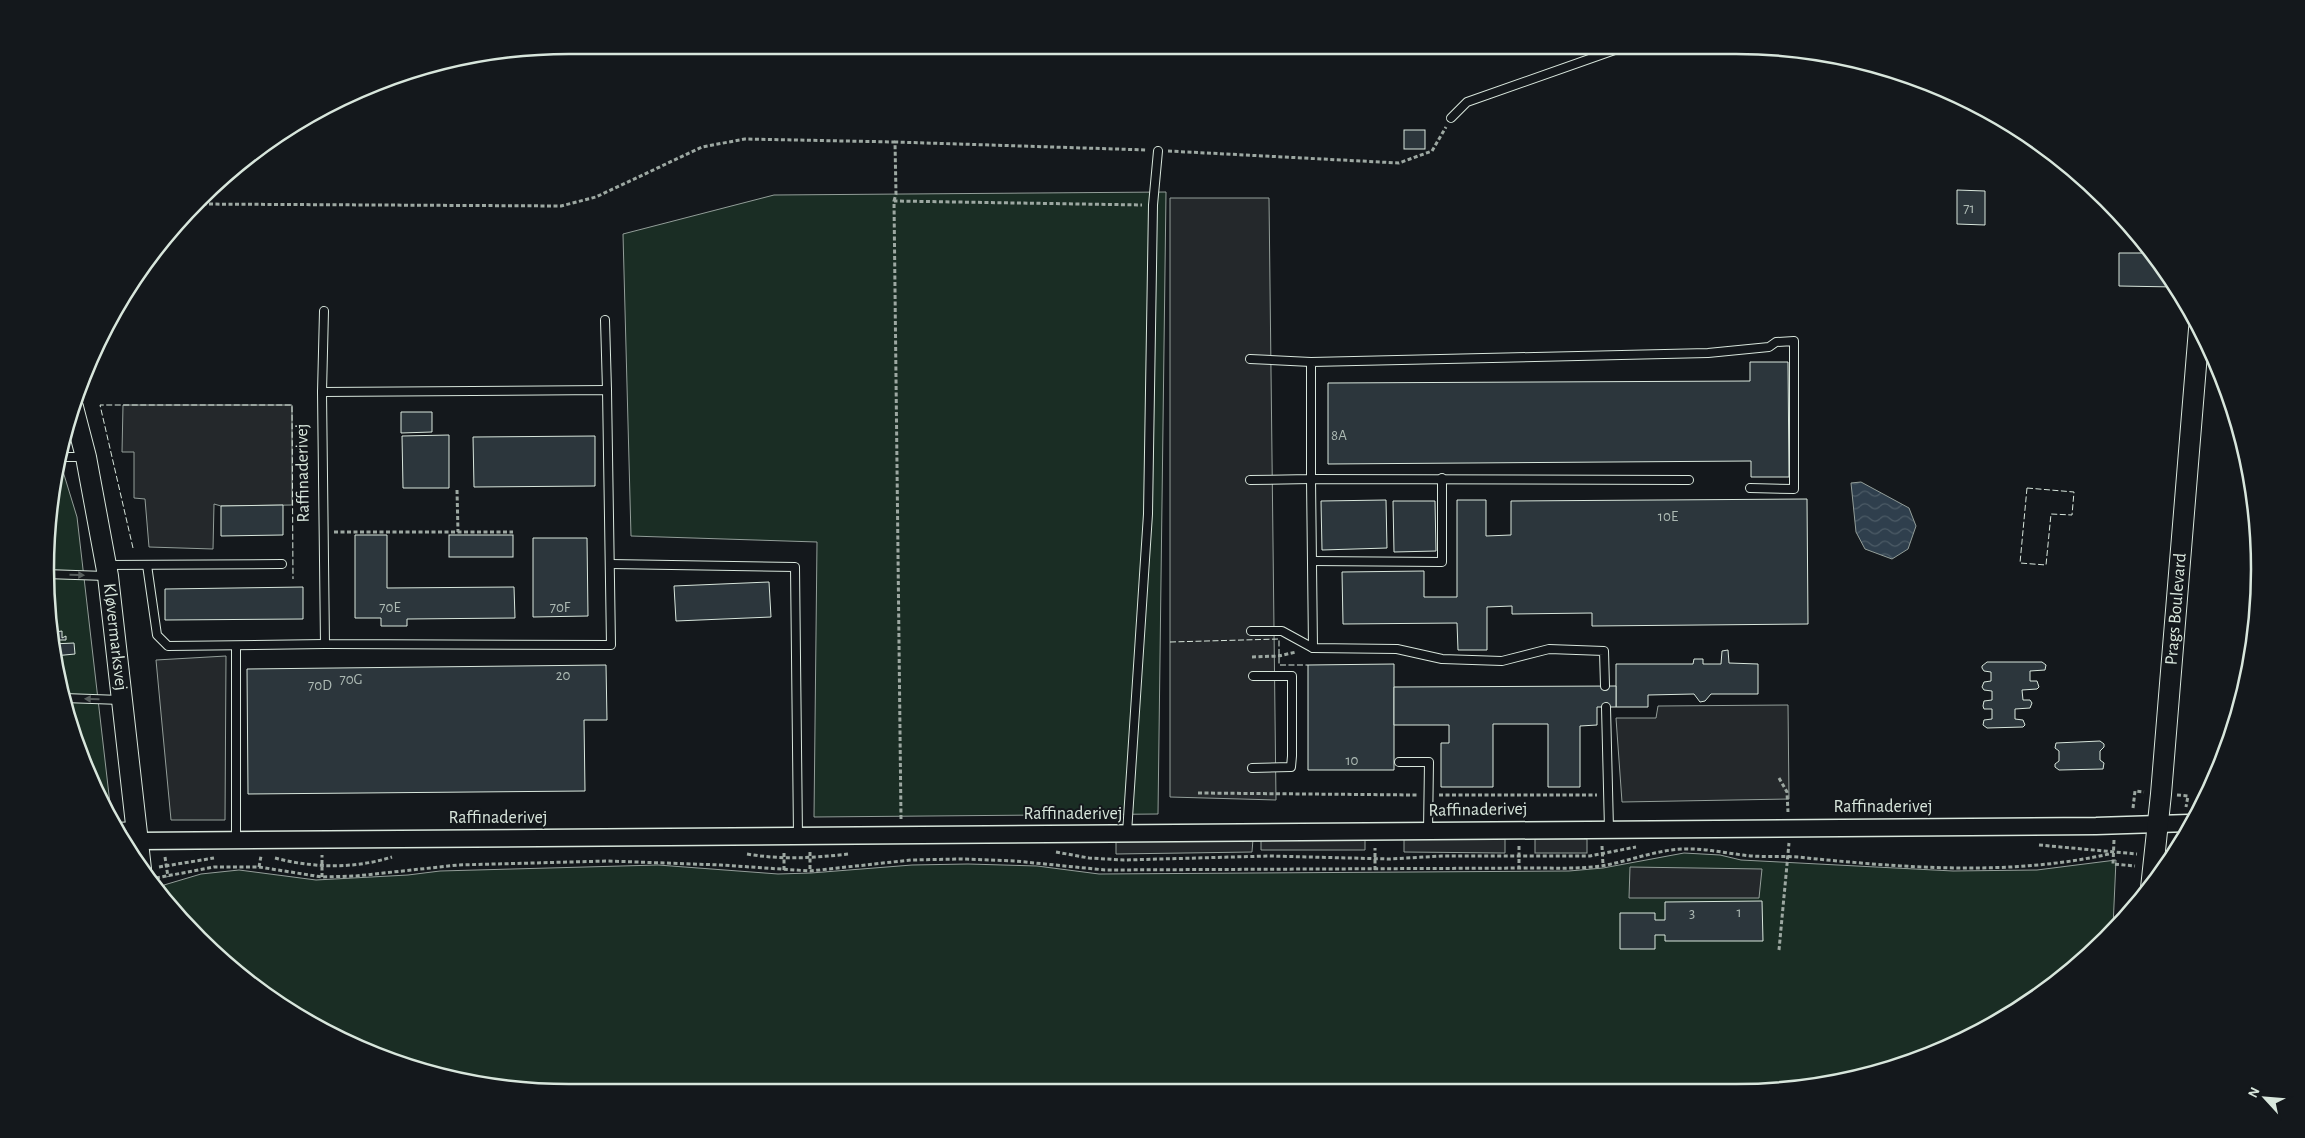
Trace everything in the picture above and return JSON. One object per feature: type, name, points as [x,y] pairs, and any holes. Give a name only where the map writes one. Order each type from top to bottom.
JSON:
[{"type":"street","name":"Prags Boulevard","points":[[2153,872],[2198,341]]},
{"type":"street","points":[[2195,379],[2206,358]]},
{"type":"street","name":"Kløvermarksvej","points":[[76,419],[86,457],[107,570],[139,852]]},
{"type":"street","name":"Raffinaderivej","points":[[137,833],[236,840],[1609,829],[1789,835],[2184,823]]},
{"type":"lane","points":[[1451,118],[1466,102],[1603,54]]},
{"type":"lane","points":[[1127,833],[1148,514],[1153,205],[1158,151]]},
{"type":"lane","name":"Raffinaderivej","points":[[324,311],[322,392],[325,644]]},
{"type":"lane","points":[[147,565],[157,635],[168,646],[325,644],[611,645],[605,320]]},
{"type":"lane","points":[[1250,359],[1311,362],[1708,353],[1769,347],[1776,342],[1794,341],[1794,489],[1750,488]]},
{"type":"lane","points":[[1311,362],[1313,648]]},
{"type":"lane","points":[[322,392],[606,390]]},
{"type":"lane","points":[[66,458],[86,457]]},
{"type":"lane","points":[[1312,560],[1442,562],[1442,478]]},
{"type":"lane","points":[[1250,480],[1442,478],[1689,480]]},
{"type":"lane","points":[[54,573],[147,565],[282,564]]},
{"type":"lane","points":[[610,564],[795,567],[798,836]]},
{"type":"lane","points":[[1252,631],[1282,632],[1313,648],[1397,649],[1442,659],[1502,661],[1549,649],[1604,651],[1605,686]]},
{"type":"lane","points":[[236,646],[236,840]]},
{"type":"lane","points":[[1252,676],[1292,676],[1291,767],[1252,768]]},
{"type":"lane","points":[[70,698],[121,700]]},
{"type":"lane","points":[[1606,707],[1609,829]]},
{"type":"lane","points":[[1400,762],[1429,762],[1428,831]]},
{"type":"lane","points":[[125,830],[137,833]]},
{"type":"path","points":[[206,204],[561,206],[596,197],[702,147],[745,139],[1158,151],[1399,163],[1432,150],[1451,118]]},
{"type":"path","points":[[895,142],[899,799],[902,835]]},
{"type":"path","points":[[894,201],[1153,205]]},
{"type":"path","points":[[457,490],[458,532]]},
{"type":"path","points":[[323,532],[514,532]]},
{"type":"path","points":[[1252,657],[1279,656],[1313,648]]},
{"type":"path","points":[[1779,778],[1787,792],[1789,835],[1779,950]]},
{"type":"path","points":[[1198,793],[1608,795]]},
{"type":"path","points":[[2113,826],[2113,864],[2153,868]]},
{"type":"path","points":[[1048,851],[1088,858],[1124,860],[1269,856],[1375,858],[1519,857],[1602,854],[1643,845]]},
{"type":"path","points":[[157,878],[214,867],[260,867],[322,877],[356,876],[458,865],[608,862],[722,864],[810,871],[911,860],[962,859],[1015,861],[1105,870],[1375,870],[1603,866],[1683,848],[1742,855],[1788,856],[1875,864],[1965,867],[2071,862],[2114,852]]},
{"type":"path","points":[[740,853],[784,860],[850,853]]},
{"type":"path","points":[[1602,854],[1603,866]]},
{"type":"path","points":[[252,856],[301,864],[348,866],[395,856]]},
{"type":"path","points":[[260,867],[261,856]]},
{"type":"path","points":[[1519,857],[1519,867]]},
{"type":"path","points":[[150,868],[216,858]]},
{"type":"path","points":[[810,858],[810,871]]},
{"type":"path","points":[[1375,858],[1375,870]]},
{"type":"path","points":[[784,860],[784,870]]},
{"type":"path","points":[[322,865],[322,877]]},
{"type":"green space","points":[[1166,192],[1158,814],[814,817],[817,542],[631,536],[623,234],[774,195]]},
{"type":"green space","points":[[63,472],[77,517],[110,802],[81,735],[71,702],[58,636],[55,603],[55,535]]},
{"type":"green space","points":[[1684,853],[1720,855],[1741,860],[1953,871],[2037,870],[2116,860],[2113,919],[2076,956],[2050,978],[1994,1015],[1933,1045],[1869,1067],[1803,1080],[1736,1084],[569,1084],[502,1080],[436,1067],[403,1057],[341,1031],[311,1015],[255,978],[229,956],[182,909],[164,888],[164,885],[201,874],[239,870],[316,880],[408,875],[440,871],[658,865],[778,874],[912,865],[968,864],[1037,866],[1099,874],[1569,871],[1603,868]]},
{"type":"shaded area","points":[[1170,198],[1269,198],[1276,800],[1170,797]]},
{"type":"shaded area","points":[[123,405],[292,405],[292,505],[221,506],[214,504],[213,549],[149,547],[145,499],[134,498],[134,452],[122,452]]},
{"type":"shaded area","points":[[226,656],[225,820],[171,820],[156,660]]},
{"type":"shaded area","points":[[1788,705],[1789,799],[1622,802],[1616,718],[1656,718],[1658,706]]},
{"type":"shaded area","points":[[1261,838],[1365,839],[1365,850],[1261,850]]},
{"type":"shaded area","points":[[1253,839],[1252,852],[1116,854],[1116,841]]},
{"type":"shaded area","points":[[1404,839],[1505,839],[1505,853],[1404,852]]},
{"type":"shaded area","points":[[1535,839],[1587,839],[1587,853],[1535,853]]},
{"type":"shaded area","points":[[1630,867],[1762,869],[1759,898],[1629,898]]},
{"type":"water","points":[[1861,482],[1909,508],[1916,526],[1908,549],[1892,559],[1865,549],[1856,532],[1851,483]]},
{"type":"building","points":[[1404,130],[1425,130],[1425,149],[1404,149]]},
{"type":"building","points":[[1957,190],[1985,191],[1985,225],[1957,224]]},
{"type":"building","points":[[2119,253],[2143,253],[2166,287],[2119,286]]},
{"type":"building","points":[[1750,362],[1788,362],[1789,477],[1751,477],[1751,461],[1328,464],[1328,383],[1750,381]]},
{"type":"building","points":[[401,412],[432,412],[432,432],[401,433]]},
{"type":"building","points":[[449,435],[449,488],[403,488],[402,436]]},
{"type":"building","points":[[595,436],[595,486],[474,487],[473,437]]},
{"type":"building","points":[[1807,499],[1808,624],[1592,626],[1592,613],[1512,614],[1512,606],[1487,607],[1487,650],[1458,650],[1457,623],[1343,624],[1342,572],[1424,571],[1424,597],[1457,597],[1457,500],[1486,500],[1486,536],[1511,535],[1511,501]]},
{"type":"building","points":[[1386,500],[1387,548],[1322,550],[1321,501]]},
{"type":"building","points":[[1393,501],[1435,501],[1436,551],[1394,552]]},
{"type":"building","points":[[283,505],[283,535],[221,536],[221,506]]},
{"type":"building","points":[[355,535],[387,535],[387,588],[514,587],[515,618],[407,619],[407,626],[381,626],[381,618],[355,618]]},
{"type":"building","points":[[449,535],[513,535],[513,557],[449,557]]},
{"type":"building","points":[[533,538],[587,538],[588,616],[533,617]]},
{"type":"building","points":[[769,582],[771,617],[676,621],[674,586]]},
{"type":"building","points":[[303,587],[303,619],[165,620],[165,589]]},
{"type":"building","points":[[62,631],[62,638],[66,636],[66,640],[59,640],[58,632]]},
{"type":"building","points":[[74,643],[75,654],[61,655],[59,644]]},
{"type":"building","points":[[1728,650],[1729,663],[1758,664],[1758,694],[1711,694],[1705,701],[1700,702],[1694,694],[1648,695],[1648,707],[1616,707],[1616,664],[1693,664],[1694,659],[1703,659],[1703,664],[1721,664],[1722,651]]},
{"type":"building","points":[[1987,662],[2042,662],[2046,665],[2045,670],[2030,671],[2030,681],[2037,681],[2039,687],[2037,689],[2022,690],[2023,700],[2030,700],[2032,703],[2030,708],[2015,709],[2015,719],[2023,720],[2025,725],[2023,727],[1987,728],[1983,725],[1984,720],[1992,719],[1992,709],[1984,709],[1983,706],[1984,701],[1992,700],[1992,691],[1984,690],[1982,687],[1984,682],[1991,681],[1991,672],[1984,671],[1982,668]]},
{"type":"building","points":[[1394,664],[1394,770],[1308,770],[1308,665]]},
{"type":"building","points":[[606,665],[607,720],[584,720],[585,791],[248,794],[247,669]]},
{"type":"building","points":[[1616,686],[1616,707],[1597,707],[1597,725],[1580,726],[1580,787],[1548,787],[1548,724],[1493,724],[1493,787],[1441,787],[1441,743],[1449,743],[1449,725],[1394,725],[1394,687]]},
{"type":"building","points":[[2100,741],[2104,744],[2100,751],[2100,760],[2104,763],[2103,769],[2059,770],[2055,767],[2055,764],[2059,761],[2059,751],[2055,748],[2056,743]]},
{"type":"building","points":[[1762,901],[1763,941],[1665,941],[1665,935],[1655,935],[1655,949],[1620,949],[1620,913],[1655,913],[1655,920],[1665,920],[1665,902]]},
{"type":"fence","points":[[133,548],[100,405],[292,405],[293,579]]},
{"type":"fence","points":[[2027,488],[2074,492],[2072,515],[2051,514],[2046,565],[2020,563],[2027,488]]},
{"type":"fence","points":[[1170,642],[1279,639],[1279,665],[1308,665]]}]
